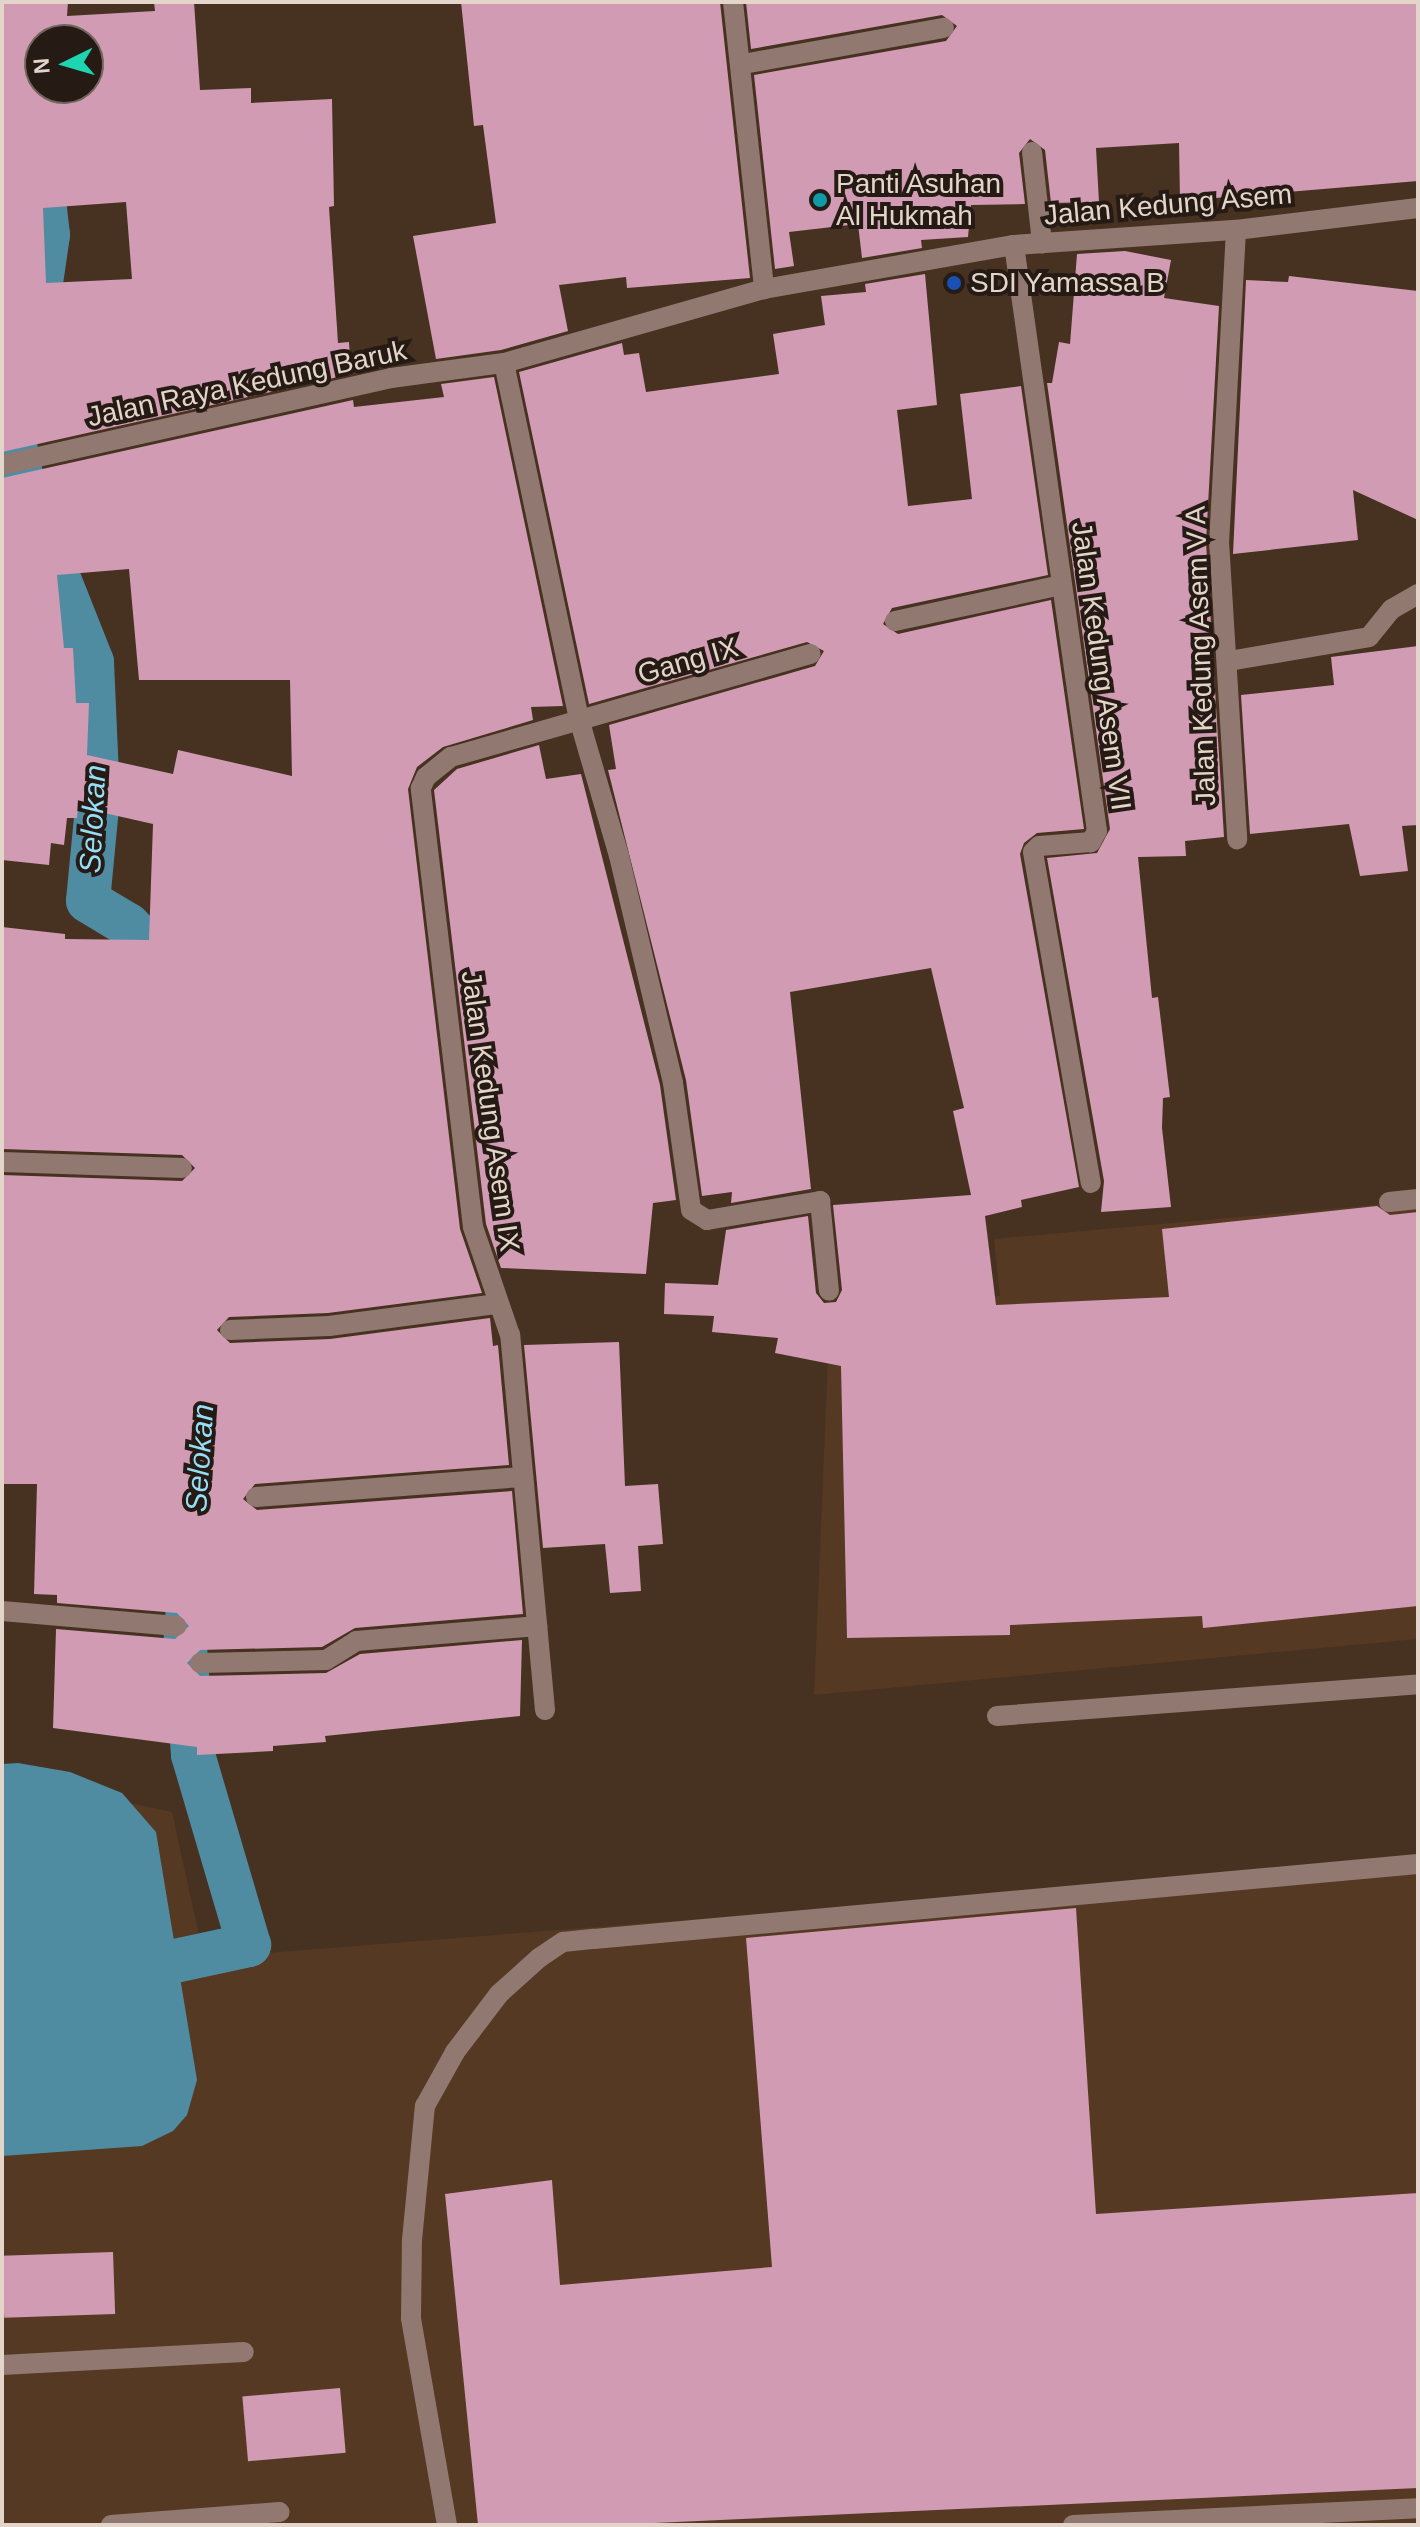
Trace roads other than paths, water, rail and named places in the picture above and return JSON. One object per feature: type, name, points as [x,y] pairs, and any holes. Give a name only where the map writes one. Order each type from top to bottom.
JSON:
[{"type":"street","points":[[733,2],[743,64],[764,289]]},
{"type":"street","points":[[743,64],[944,28]]},
{"type":"street","points":[[1032,152],[1042,243]]},
{"type":"street","name":"Jalan Kedung Asem","points":[[504,363],[764,289],[1014,245],[1236,230],[1418,208]]},
{"type":"street","name":"Jalan Kedung Asem V A","points":[[1236,230],[1219,541],[1229,661],[1237,839]]},
{"type":"street","name":"Jalan Kedung Asem VII","points":[[1014,245],[1096,837],[1033,852],[1091,1183]]},
{"type":"street","points":[[504,363],[579,719],[619,856],[673,1083],[691,1210],[707,1220],[820,1201],[829,1291]]},
{"type":"street","name":"Jalan Raya Kedung Baruk","points":[[15,463],[391,378],[504,363]]},
{"type":"street","points":[[895,621],[1061,585]]},
{"type":"street","points":[[1229,661],[1369,637],[1392,609],[1418,594]]},
{"type":"street","name":"Gang IX","points":[[579,719],[811,654]]},
{"type":"street","name":"Jalan Kedung Asem IX","points":[[545,1710],[509,1325],[496,1304],[473,1227],[421,788],[426,777],[451,757],[579,719]]},
{"type":"street","points":[[2,1162],[182,1168]]},
{"type":"street","points":[[1389,1202],[1418,1199]]},
{"type":"street","points":[[230,1330],[329,1326],[496,1304]]},
{"type":"street","points":[[256,1497],[523,1477]]},
{"type":"street","points":[[2,1611],[176,1626]]},
{"type":"street","points":[[200,1663],[326,1660],[356,1641],[537,1626]]},
{"type":"street","points":[[997,1716],[1418,1684]]},
{"type":"street","points":[[447,2525],[411,2318],[412,2240],[425,2106],[463,2040],[499,1994],[539,1958],[563,1942],[1418,1864]]},
{"type":"street","points":[[2,2365],[244,2352]]},
{"type":"street","points":[[1073,2525],[1418,2508]]},
{"type":"street","points":[[111,2525],[279,2512]]},
{"type":"water","points":[[18,1763],[70,1772],[122,1793],[156,1832],[197,2080],[187,2115],[173,2131],[142,2146],[2,2156],[2,1764]]},
{"type":"waterway","name":"Selokan","points":[[36,317],[48,235],[38,148]]},
{"type":"waterway","name":"Selokan","points":[[22,389],[13,436],[25,493],[92,662],[98,797],[88,901],[128,925],[154,950],[162,994]]},
{"type":"waterway","name":"Selokan","points":[[175,1961],[249,1945],[193,1755],[185,1647],[191,1564]]},
{"type":"place","name":"Panti Asuhan Al Hukmah","points":[[820,200]]},
{"type":"place","name":"SDI Yamassa B","points":[[954,283]]}]
